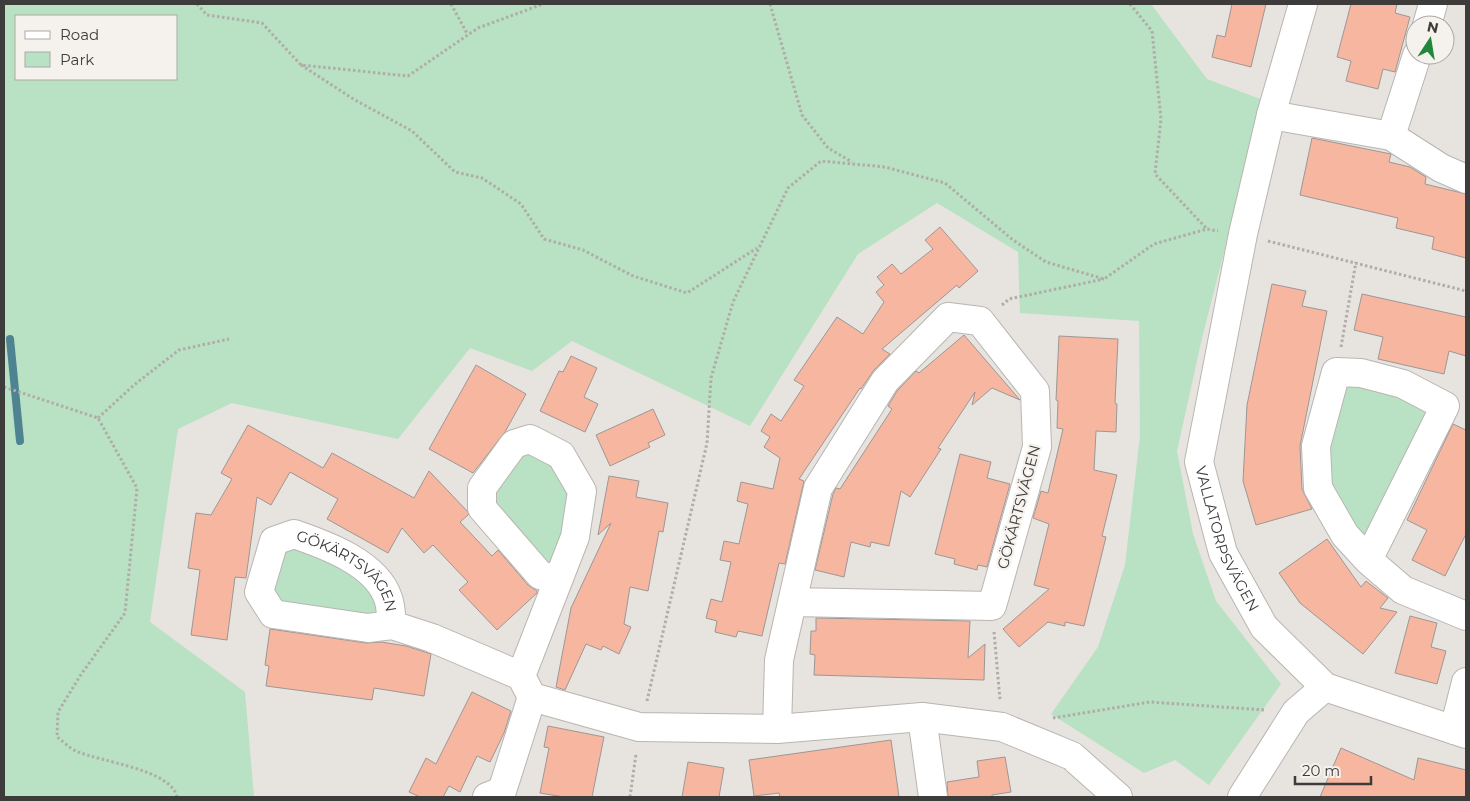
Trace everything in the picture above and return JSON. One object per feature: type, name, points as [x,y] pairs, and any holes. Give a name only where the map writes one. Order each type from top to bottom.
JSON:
[{"type":"street","name":"VALLATORPSVÄGEN","points":[[1303,4],[1271,114],[1243,234],[1199,462],[1223,553],[1264,628],[1325,687],[1460,732],[1466,682]]},
{"type":"street","points":[[1391,136],[1414,65]]},
{"type":"street","points":[[1271,114],[1391,136],[1441,168],[1466,179]]},
{"type":"street","points":[[777,729],[779,660],[818,488],[885,381],[948,318],[980,321]]},
{"type":"street","name":"GÖKÄRTSVÄGEN","points":[[980,321],[1035,392],[1037,447],[992,606]]},
{"type":"street","points":[[1368,560],[1445,406],[1403,384],[1361,373],[1336,372],[1316,446],[1318,488],[1344,535],[1368,560],[1403,590],[1466,616]]},
{"type":"street","points":[[499,795],[526,687],[558,580],[575,537],[582,491],[561,455],[530,439],[514,444],[482,488],[482,508],[540,575],[558,580]]},
{"type":"street","name":"GÖKÄRTSVÄGEN","points":[[392,625],[388,597],[369,571],[334,548],[294,534],[274,541],[259,592],[273,614],[368,628],[392,625],[432,638],[526,687],[639,727],[777,729],[922,717],[1002,727],[1072,756],[1118,797]]},
{"type":"street","points":[[792,602],[992,606]]},
{"type":"street","points":[[1242,797],[1296,712],[1325,687]]},
{"type":"street","points":[[922,717],[934,797]]},
{"type":"path","points":[[197,4],[207,16],[262,23],[301,64],[355,100],[412,131],[455,172],[482,178],[521,204],[544,239],[583,250],[633,276],[687,293],[758,248]]},
{"type":"path","points":[[451,4],[468,36]]},
{"type":"path","points":[[301,64],[408,76],[478,28],[542,4]]},
{"type":"path","points":[[770,4],[802,115],[828,148],[855,164]]},
{"type":"path","points":[[1130,4],[1152,32],[1161,119],[1155,174],[1207,229]]},
{"type":"path","points":[[630,797],[639,727],[658,659],[708,443],[711,378],[733,302],[788,188],[820,161],[885,167],[945,183],[1013,240],[1046,262],[1104,279]]},
{"type":"path","points":[[980,321],[1009,299],[1104,279],[1154,244],[1207,229],[1243,234],[1466,291]]},
{"type":"path","points":[[1336,372],[1356,262]]},
{"type":"path","points":[[98,418],[134,385],[179,350],[229,339]]},
{"type":"path","points":[[4,387],[98,418],[137,488],[125,613],[80,676],[58,712],[57,737],[75,751],[161,778],[176,792],[177,797]]},
{"type":"path","points":[[992,606],[1002,727]]},
{"type":"path","points":[[1051,719],[1150,702],[1296,712]]},
{"type":"green space","points":[[4,4],[1151,4],[1207,79],[1263,100],[1202,338],[1177,451],[1193,534],[1216,601],[1281,684],[1209,785],[1175,760],[1144,773],[1051,714],[1098,647],[1125,565],[1140,436],[1139,321],[1020,313],[1018,252],[937,203],[858,254],[750,426],[572,341],[532,371],[470,348],[398,439],[232,403],[178,429],[150,622],[245,692],[254,797],[4,797]]},
{"type":"green space","points":[[1336,372],[1445,406],[1368,560],[1318,488]]},
{"type":"green space","points":[[530,439],[582,491],[558,580],[482,488]]},
{"type":"green space","points":[[274,541],[369,571],[392,625],[273,614]]},
{"type":"building","points":[[1232,4],[1266,4],[1251,67],[1212,57],[1217,35],[1225,37]]},
{"type":"building","points":[[1351,4],[1397,4],[1395,13],[1405,16],[1405,35],[1395,72],[1383,69],[1378,89],[1346,81],[1351,61],[1337,57]]},
{"type":"building","points":[[1312,138],[1391,154],[1389,162],[1410,167],[1426,177],[1425,184],[1466,194],[1466,258],[1432,249],[1434,237],[1396,228],[1398,218],[1300,195]]},
{"type":"building","points":[[940,227],[978,271],[959,288],[957,285],[882,349],[890,354],[860,388],[799,479],[804,481],[785,564],[779,563],[762,636],[738,631],[736,637],[715,632],[717,621],[706,618],[711,599],[722,602],[731,562],[720,560],[724,541],[739,544],[748,504],[737,501],[741,482],[773,489],[780,458],[764,447],[770,437],[761,431],[771,414],[781,421],[804,386],[794,380],[837,317],[863,334],[884,302],[876,292],[884,285],[877,277],[892,264],[901,274],[933,249],[925,240]]},
{"type":"building","points":[[1272,284],[1306,291],[1302,306],[1327,311],[1300,446],[1302,489],[1312,509],[1256,525],[1243,481],[1247,405]]},
{"type":"building","points":[[1362,294],[1466,317],[1466,356],[1449,351],[1444,374],[1378,359],[1383,337],[1354,330]]},
{"type":"building","points":[[964,335],[1020,400],[992,388],[972,405],[975,392],[938,448],[941,449],[910,497],[901,491],[889,546],[871,542],[870,547],[851,542],[844,577],[815,570],[833,494],[836,488],[840,489],[892,409],[888,406],[897,391],[916,371],[919,373]]},
{"type":"building","points":[[1059,336],[1118,339],[1115,403],[1117,404],[1116,432],[1096,431],[1094,470],[1117,475],[1102,536],[1106,537],[1084,626],[1065,622],[1065,626],[1048,622],[1019,647],[1003,629],[1049,589],[1034,585],[1049,524],[1033,518],[1041,491],[1048,493],[1063,429],[1057,428],[1058,401],[1056,400]]},
{"type":"building","points":[[571,356],[597,368],[584,397],[598,404],[585,432],[540,411],[559,371],[563,372]]},
{"type":"building","points":[[476,365],[526,394],[505,432],[473,473],[429,449]]},
{"type":"building","points":[[653,409],[665,435],[648,443],[650,447],[610,466],[596,435]]},
{"type":"building","points":[[1453,424],[1466,430],[1466,534],[1445,576],[1412,560],[1427,530],[1407,520]]},
{"type":"building","points":[[248,425],[323,468],[332,453],[414,498],[429,471],[468,512],[469,514],[460,522],[492,556],[498,550],[537,593],[497,630],[459,590],[468,582],[433,545],[424,553],[402,528],[388,553],[327,519],[338,499],[290,472],[271,505],[257,497],[246,578],[235,577],[227,640],[191,635],[200,570],[188,568],[196,513],[211,515],[232,479],[221,473]]},
{"type":"building","points":[[960,454],[991,462],[987,478],[1010,484],[987,567],[978,565],[977,570],[954,564],[955,559],[935,554]]},
{"type":"building","points":[[609,476],[639,481],[636,497],[668,503],[663,532],[659,531],[648,591],[630,587],[624,624],[631,627],[619,654],[603,646],[601,650],[586,644],[565,690],[556,687],[571,608],[611,523],[598,535]]},
{"type":"building","points":[[1327,539],[1361,587],[1366,581],[1388,598],[1380,608],[1397,612],[1363,654],[1300,603],[1279,573]]},
{"type":"building","points":[[1410,616],[1437,623],[1431,647],[1446,651],[1437,684],[1395,673]]},
{"type":"building","points":[[816,618],[970,621],[968,658],[985,644],[984,680],[814,675],[815,655],[810,654],[811,631],[816,631]]},
{"type":"building","points":[[270,629],[366,643],[381,642],[406,646],[431,654],[424,696],[374,688],[372,700],[266,686],[269,666],[265,665]]},
{"type":"building","points":[[472,692],[511,711],[504,733],[490,762],[477,756],[460,792],[449,786],[443,797],[420,797],[409,792],[426,758],[436,764]]},
{"type":"building","points":[[548,726],[604,737],[592,797],[564,797],[540,793],[549,748],[544,747]]},
{"type":"building","points":[[891,740],[899,797],[780,797],[779,793],[754,796],[749,760]]},
{"type":"building","points":[[1341,748],[1414,780],[1418,758],[1466,770],[1466,797],[1320,797]]},
{"type":"building","points":[[1005,757],[1011,792],[992,795],[992,797],[948,797],[947,782],[979,777],[977,761]]},
{"type":"building","points":[[688,762],[724,768],[719,797],[682,797]]},
{"type":"waterway","points":[[10,339],[20,441]]}]
